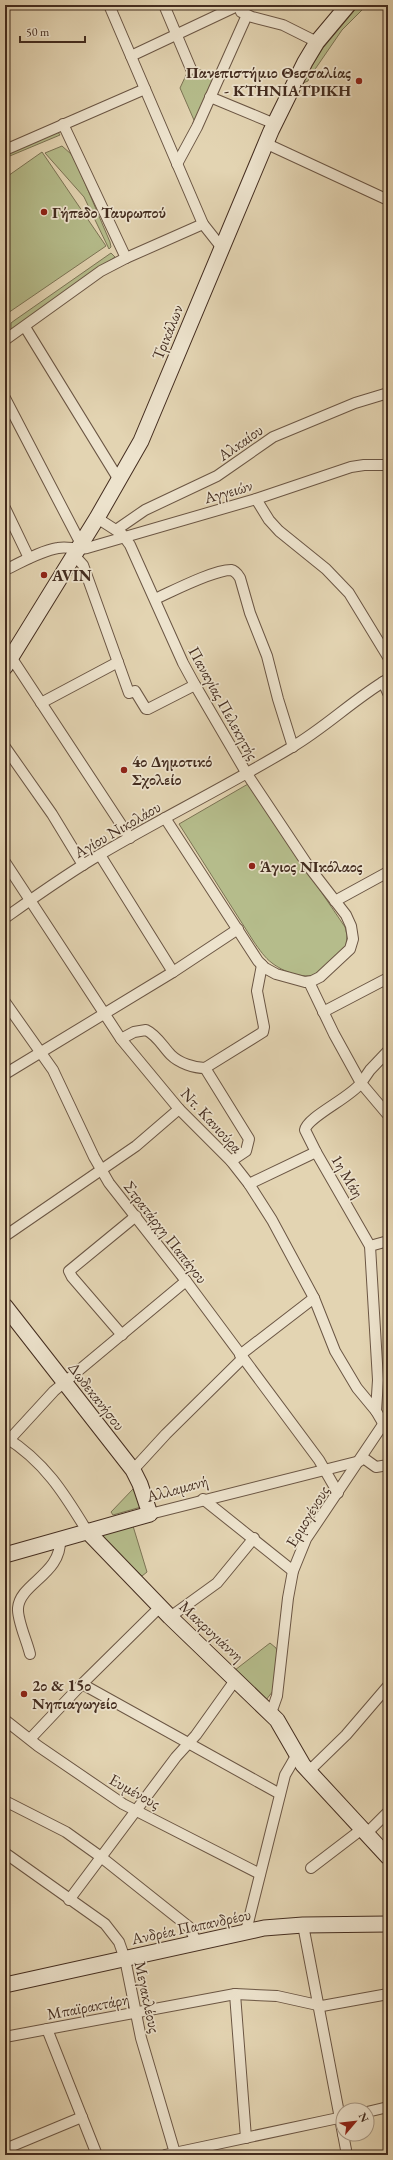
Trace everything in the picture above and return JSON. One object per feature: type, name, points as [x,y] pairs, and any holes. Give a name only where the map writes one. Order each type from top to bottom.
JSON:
[{"type":"main road","name":"Τρικάλων","points":[[8,662],[119,480],[151,420],[266,143],[304,62],[317,42],[348,5]]},
{"type":"main road","name":"Δωδεκανήσου","points":[[5,1306],[133,1470],[150,1514]]},
{"type":"main road","name":"Αλλαμανή","points":[[5,1555],[60,1538],[150,1514]]},
{"type":"main road","name":"Μακρυγιάννη","points":[[87,1531],[165,1612],[271,1713],[282,1728],[296,1756],[308,1772],[388,1857]]},
{"type":"main road","name":"Ανδρέα Παπανδρέου","points":[[5,1985],[246,1932],[303,1925],[388,1924]]},
{"type":"street","points":[[164,5],[191,69]]},
{"type":"street","points":[[111,6],[203,224],[222,248]]},
{"type":"street","points":[[131,56],[234,6],[247,15],[283,25],[317,42]]},
{"type":"street","points":[[177,164],[184,155],[247,15]]},
{"type":"street","points":[[5,150],[145,89]]},
{"type":"street","points":[[210,97],[275,124]]},
{"type":"street","points":[[63,124],[126,258]]},
{"type":"street","points":[[266,143],[388,200]]},
{"type":"street","points":[[5,340],[97,274],[126,258],[203,224]]},
{"type":"street","points":[[25,327],[119,480]]},
{"type":"street","name":"Αλκαίου","points":[[116,530],[145,510],[217,476],[273,437],[355,403],[388,392]]},
{"type":"street","points":[[5,398],[77,549],[129,692],[135,691],[146,709],[195,685]]},
{"type":"street","name":"Αγγειών","points":[[77,549],[256,499],[351,467],[364,465],[388,465]]},
{"type":"street","points":[[256,499],[269,520],[279,532],[326,569],[350,593],[388,657]]},
{"type":"street","points":[[5,508],[29,558]]},
{"type":"street","name":"Παναγίας Πελεκητής","points":[[96,518],[116,530],[124,537],[135,553],[195,685],[247,774],[309,867],[335,901]]},
{"type":"street","points":[[5,570],[29,558],[58,548],[77,549]]},
{"type":"street","points":[[155,599],[213,575],[232,570],[236,572],[240,578],[256,631],[267,656],[278,699],[293,747]]},
{"type":"street","points":[[8,662],[41,703],[130,838]]},
{"type":"street","points":[[41,703],[118,662]]},
{"type":"street","points":[[385,680],[388,693]]},
{"type":"street","name":"Αγίου Νικολάου","points":[[5,918],[83,865],[293,747],[314,733],[353,701],[385,680]]},
{"type":"street","points":[[5,748],[52,814],[83,865]]},
{"type":"street","points":[[165,818],[262,965],[281,975],[309,982],[320,977],[346,954],[353,942],[350,923],[335,901],[388,872]]},
{"type":"street","points":[[100,855],[172,972]]},
{"type":"street","name":"Ντ. Κανιούρα","points":[[5,862],[121,1039],[179,1109],[231,1161],[249,1184],[272,1220],[314,1298],[335,1351],[357,1388],[376,1411]]},
{"type":"street","points":[[5,1074],[238,930]]},
{"type":"street","points":[[121,1039],[134,1032],[146,1030],[155,1036],[176,1059],[196,1068],[205,1068],[261,1034],[264,1030],[257,991],[262,965]]},
{"type":"street","points":[[323,1012],[388,978]]},
{"type":"street","points":[[309,982],[323,1012],[361,1083],[388,1115]]},
{"type":"street","name":"Στρατάρχη Παπάγου","points":[[5,1002],[41,1052],[60,1083],[101,1170],[186,1281],[325,1469],[338,1493]]},
{"type":"street","points":[[361,1083],[370,1070],[388,1051]]},
{"type":"street","points":[[205,1068],[249,1139],[246,1151],[231,1161]]},
{"type":"street","name":"1η Μάη","points":[[361,1083],[352,1094],[313,1118],[306,1125],[306,1134],[370,1246],[378,1380],[376,1411]]},
{"type":"street","points":[[5,1236],[146,1138],[179,1109]]},
{"type":"street","points":[[249,1184],[316,1152]]},
{"type":"street","points":[[122,1335],[72,1277],[69,1271],[136,1216]]},
{"type":"street","points":[[370,1246],[388,1241]]},
{"type":"street","points":[[7,1439],[64,1383],[186,1281]]},
{"type":"street","points":[[133,1470],[241,1357],[314,1298]]},
{"type":"street","points":[[376,1411],[386,1420]]},
{"type":"street","name":"Ερμογένους","points":[[271,1713],[278,1696],[288,1598],[293,1572],[306,1539],[386,1420]]},
{"type":"street","name":"Μακρυγιάννη","points":[[7,1439],[26,1451],[41,1465],[87,1531]]},
{"type":"street","points":[[361,1459],[376,1467],[388,1465]]},
{"type":"street","name":"Αλλαμανή","points":[[150,1514],[361,1459]]},
{"type":"street","points":[[203,1499],[254,1538],[293,1572]]},
{"type":"street","points":[[30,1654],[19,1616],[18,1606],[23,1596],[54,1564],[59,1550],[60,1538]]},
{"type":"street","points":[[30,1740],[82,1684],[165,1612],[217,1583],[254,1538]]},
{"type":"street","points":[[69,1900],[236,1679]]},
{"type":"street","points":[[82,1684],[280,1794]]},
{"type":"street","points":[[308,1772],[346,1735],[388,1686]]},
{"type":"street","name":"Ευμένους","points":[[5,1720],[30,1740],[123,1804],[260,1874]]},
{"type":"street","points":[[246,1932],[285,1775],[296,1756]]},
{"type":"street","points":[[5,1801],[58,1828],[101,1857],[189,1927],[193,1932],[197,1943]]},
{"type":"street","points":[[311,1868],[364,1832],[388,1812]]},
{"type":"street","name":"Μεγακλέους","points":[[6,1855],[108,1927],[119,1942],[125,1959],[141,2038],[178,2154]]},
{"type":"street","points":[[303,1925],[338,2102]]},
{"type":"street","points":[[235,1994],[246,2138]]},
{"type":"street","name":"Μπαϊρακτάρη","points":[[5,2037],[235,1994],[277,1996],[318,2006]]},
{"type":"street","points":[[318,2006],[388,1994]]},
{"type":"street","points":[[47,2029],[97,2155]]},
{"type":"street","points":[[375,2110],[388,2107]]},
{"type":"street","points":[[5,2149],[82,2117]]},
{"type":"street","points":[[178,2154],[335,2118]]},
{"type":"street","points":[[345,2142],[347,2155]]},
{"type":"green space","points":[[359,5],[364,6],[363,9],[342,30],[308,81],[303,83],[302,82],[323,48]]},
{"type":"green space","points":[[196,68],[219,77],[197,127],[180,88],[187,73]]},
{"type":"green space","points":[[58,132],[60,135],[5,158],[5,155]]},
{"type":"green space","points":[[62,146],[71,154],[76,162],[110,242],[111,247],[109,249],[84,197],[45,153]]},
{"type":"green space","name":"Γήπεδο Ταυρωπού","points":[[42,152],[106,246],[5,315],[5,178]]},
{"type":"green space","points":[[111,253],[115,257],[12,330],[11,329],[11,323]]},
{"type":"green space","points":[[248,784],[345,927],[347,935],[346,946],[328,965],[311,976],[287,972],[269,961],[254,942],[179,824]]},
{"type":"green space","points":[[133,1489],[141,1507],[113,1515],[111,1512]]},
{"type":"green space","points":[[133,1526],[147,1572],[142,1576],[102,1538],[102,1535]]},
{"type":"green space","points":[[270,1643],[276,1648],[277,1651],[273,1691],[266,1700],[235,1670]]},
{"type":"place","name":"Πανεπιστήμιο Θεσσαλίας - ΚΤΗΝΙΑΤΡΙΚΗ","points":[[359,81]]},
{"type":"place","name":"Γήπεδο Ταυρωπού","points":[[44,212]]},
{"type":"place","name":"AVIN","points":[[44,575]]},
{"type":"place","name":"4ο Δημοτικό Σχολείο","points":[[124,770]]},
{"type":"place","name":"Άγιος ΝΙκόλαος","points":[[252,866]]},
{"type":"place","name":"2ο & 15ο Νηπιαγωγείο","points":[[24,1694]]}]
